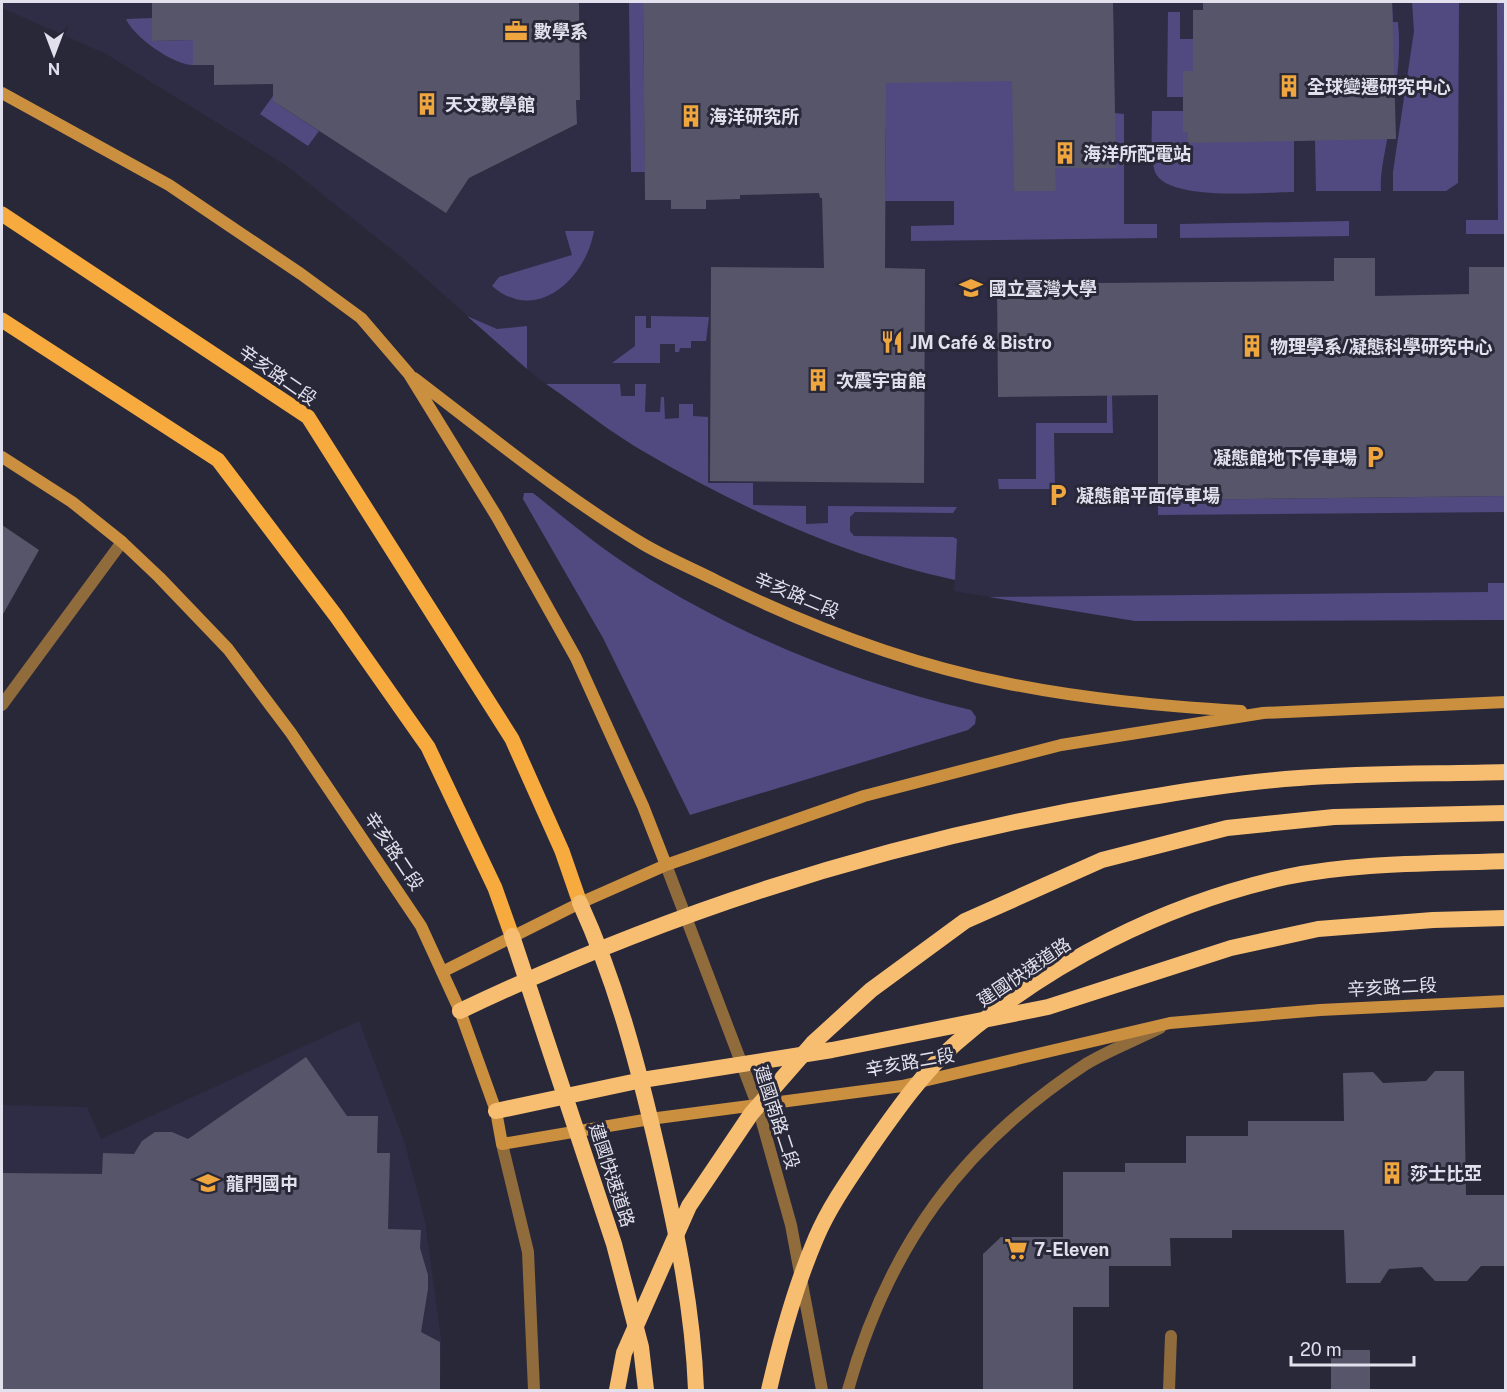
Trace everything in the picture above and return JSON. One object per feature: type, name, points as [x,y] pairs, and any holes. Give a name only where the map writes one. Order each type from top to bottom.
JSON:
[{"type":"highway","points":[[460,1011],[601,948],[685,916],[808,874],[940,838],[1074,810],[1175,793],[1299,778],[1506,772]]},
{"type":"highway","points":[[617,1390],[624,1353],[689,1206],[751,1114],[813,1043],[871,990],[965,921],[1102,860],[1227,828],[1334,817],[1506,813]]},
{"type":"highway","name":"建國快速道路","points":[[769,1390],[784,1325],[817,1236],[855,1169],[897,1109],[954,1045],[1023,993],[1080,955],[1153,918],[1222,895],[1288,877],[1350,868],[1506,861]]},
{"type":"highway","points":[[580,903],[601,948],[642,1080],[680,1249],[694,1341],[696,1390]]},
{"type":"highway","points":[[496,1112],[642,1080],[832,1050],[1048,1007],[1230,948],[1317,929],[1433,920],[1506,918]]},
{"type":"highway","name":"建國快速道路","points":[[512,936],[617,1256],[641,1347],[646,1390]]},
{"type":"main road","name":"辛亥路二段","points":[[2,93],[168,185],[301,274],[360,318],[409,374],[497,517],[576,658],[643,806],[666,865]]},
{"type":"main road","name":"辛亥路二段","points":[[2,214],[308,417],[512,739],[562,851],[580,903]]},
{"type":"main road","points":[[2,320],[218,460],[336,616],[428,747],[495,888],[512,936]]},
{"type":"main road","name":"辛亥路二段","points":[[409,374],[539,473],[644,545],[756,600],[879,650],[1004,683],[1133,704],[1263,712],[1506,702]]},
{"type":"main road","name":"辛亥路二段","points":[[2,456],[72,502],[122,542],[228,649],[291,733],[421,926],[460,1011],[496,1112],[502,1144],[650,1119],[902,1086],[1170,1023],[1320,1010],[1506,1000]]},
{"type":"main road","name":"辛亥路二段","points":[[442,972],[580,903],[666,865],[864,796],[1062,745],[1263,712]]},
{"type":"street","points":[[2,705],[122,542]]},
{"type":"street","name":"建國南路二段","points":[[666,865],[757,1104],[790,1225],[822,1390]]},
{"type":"street","points":[[848,1390],[862,1340],[899,1257],[950,1182],[1014,1116],[1078,1070],[1170,1023]]},
{"type":"street","points":[[502,1144],[528,1252],[534,1390]]},
{"type":"street","points":[[1169,1390],[1171,1336]]},
{"type":"shaded area","name":"國立臺灣大學","points":[[2,2],[1505,2],[1505,620],[1135,621],[954,591],[955,579],[919,572],[870,556],[784,522],[646,453],[535,376],[406,261],[287,166],[106,54],[2,8]]},
{"type":"shaded area","points":[[629,2],[643,2],[645,172],[631,172]]},
{"type":"shaded area","points":[[758,2],[1113,2],[1114,113],[1124,114],[1124,224],[1157,224],[1157,238],[911,241],[911,226],[954,225],[954,201],[885,201],[886,129],[819,129],[748,60]]},
{"type":"shaded area","name":"全球變遷研究中心","points":[[1203,2],[1392,2],[1393,22],[1398,22],[1398,66],[1382,166],[1381,191],[1316,191],[1315,140],[1294,141],[1294,192],[1241,194],[1197,192],[1178,188],[1163,181],[1153,166],[1152,111],[1183,111],[1183,97],[1167,97],[1168,12],[1180,12],[1180,39],[1193,39],[1193,10],[1203,10]]},
{"type":"shaded area","points":[[1412,2],[1459,2],[1458,183],[1446,191],[1393,191],[1393,172],[1414,31]]},
{"type":"shaded area","points":[[1497,2],[1506,2],[1505,234],[1466,234],[1466,220],[1498,220]]},
{"type":"shaded area","points":[[152,18],[153,41],[193,40],[193,65],[175,60],[155,49],[137,34],[126,19]]},
{"type":"shaded area","points":[[273,96],[273,101],[319,131],[308,146],[260,114]]},
{"type":"shaded area","points":[[1349,221],[1349,236],[1180,238],[1180,224]]},
{"type":"shaded area","points":[[565,231],[594,231],[581,265],[557,291],[542,298],[526,300],[509,297],[492,286],[499,277],[572,255]]},
{"type":"shaded area","points":[[467,316],[497,329],[527,326],[527,369]]},
{"type":"shaded area","points":[[635,316],[646,316],[646,328],[651,328],[651,316],[709,317],[706,341],[691,341],[691,348],[680,348],[679,352],[675,352],[675,344],[660,344],[660,363],[612,363],[635,346]]},
{"type":"shaded area","points":[[546,384],[620,384],[621,396],[635,396],[635,384],[646,384],[645,412],[660,412],[661,397],[664,397],[665,419],[679,418],[679,404],[693,404],[693,416],[708,417],[708,483],[753,483],[753,505],[806,506],[806,524],[828,523],[828,506],[957,507],[953,513],[855,512],[850,517],[850,531],[854,536],[953,537],[957,539],[955,580],[836,545],[758,512],[635,446]]},
{"type":"shaded area","points":[[1107,395],[1112,395],[1113,433],[1054,433],[1055,489],[999,489],[998,479],[1036,479],[1036,423],[1107,423]]},
{"type":"shaded area","points":[[524,493],[533,493],[635,570],[714,616],[755,636],[840,671],[883,686],[971,710],[976,717],[975,724],[968,730],[690,815],[603,638],[523,499]]},
{"type":"shaded area","points":[[1505,496],[1506,512],[1158,515],[1158,500]]},
{"type":"shaded area","points":[[1488,583],[1505,583],[1505,620],[1135,621],[989,597],[1488,592]]},
{"type":"shaded area","name":"龍門國中","points":[[359,1021],[405,1144],[425,1221],[441,1339],[440,1390],[2,1390],[2,1105],[87,1107],[101,1139]]},
{"type":"building","name":"天文數學館","points":[[152,2],[579,2],[580,100],[576,100],[577,124],[469,178],[446,213],[273,101],[273,84],[214,85],[214,65],[193,65],[193,40],[152,41]]},
{"type":"building","points":[[643,2],[1113,2],[1116,168],[1055,168],[1056,191],[1014,191],[1012,81],[886,83],[885,268],[925,269],[924,483],[710,481],[711,267],[824,268],[822,198],[819,193],[740,195],[740,199],[706,200],[706,209],[671,209],[671,200],[645,200]]},
{"type":"building","name":"全球變遷研究中心","points":[[1203,2],[1392,2],[1396,139],[1188,143],[1188,132],[1183,132],[1183,71],[1193,71],[1193,10],[1203,10]]},
{"type":"building","name":"物理學系/凝態科學研究中心","points":[[1334,258],[1375,258],[1375,296],[1469,294],[1469,267],[1506,267],[1506,496],[1158,500],[1158,395],[998,397],[997,284],[1334,281]]},
{"type":"building","points":[[2,525],[39,550],[2,616]]},
{"type":"building","name":"龍門國中","points":[[306,1057],[347,1116],[378,1116],[377,1153],[390,1153],[388,1229],[421,1230],[420,1248],[428,1275],[428,1289],[421,1332],[440,1342],[440,1390],[2,1390],[2,1173],[102,1174],[103,1153],[134,1154],[142,1141],[155,1132],[172,1132],[188,1139]]},
{"type":"building","points":[[1435,1071],[1464,1071],[1466,1195],[1506,1195],[1506,1266],[1481,1266],[1467,1281],[1435,1281],[1422,1267],[1389,1269],[1380,1283],[1346,1283],[1344,1230],[1232,1230],[1232,1238],[1170,1238],[1171,1266],[1109,1266],[1109,1307],[1073,1307],[1073,1390],[983,1390],[983,1254],[1001,1237],[1063,1237],[1063,1172],[1125,1172],[1125,1163],[1186,1163],[1186,1136],[1248,1136],[1248,1121],[1344,1121],[1343,1073],[1373,1072],[1383,1083],[1426,1081]]},
{"type":"building","points":[[1331,1350],[1370,1350],[1370,1390],[1331,1390]]},
{"type":"place","name":"數學系","points":[[516,31]]},
{"type":"place","name":"全球變遷研究中心","points":[[1289,86]]},
{"type":"place","name":"天文數學館","points":[[427,104]]},
{"type":"place","name":"海洋研究所","points":[[691,116]]},
{"type":"place","name":"海洋所配電站","points":[[1065,153]]},
{"type":"place","name":"國立臺灣大學","points":[[971,288]]},
{"type":"place","name":"JM Café & Bistro","points":[[892,342]]},
{"type":"place","name":"物理學系/凝態科學研究中心","points":[[1252,346]]},
{"type":"place","name":"次震宇宙館","points":[[818,380]]},
{"type":"place","name":"凝態館地下停車場","points":[[1375,457]]},
{"type":"place","name":"凝態館平面停車場","points":[[1058,495]]},
{"type":"place","name":"莎士比亞","points":[[1392,1173]]},
{"type":"place","name":"龍門國中","points":[[208,1183]]},
{"type":"place","name":"7-Eleven","points":[[1016,1249]]}]
